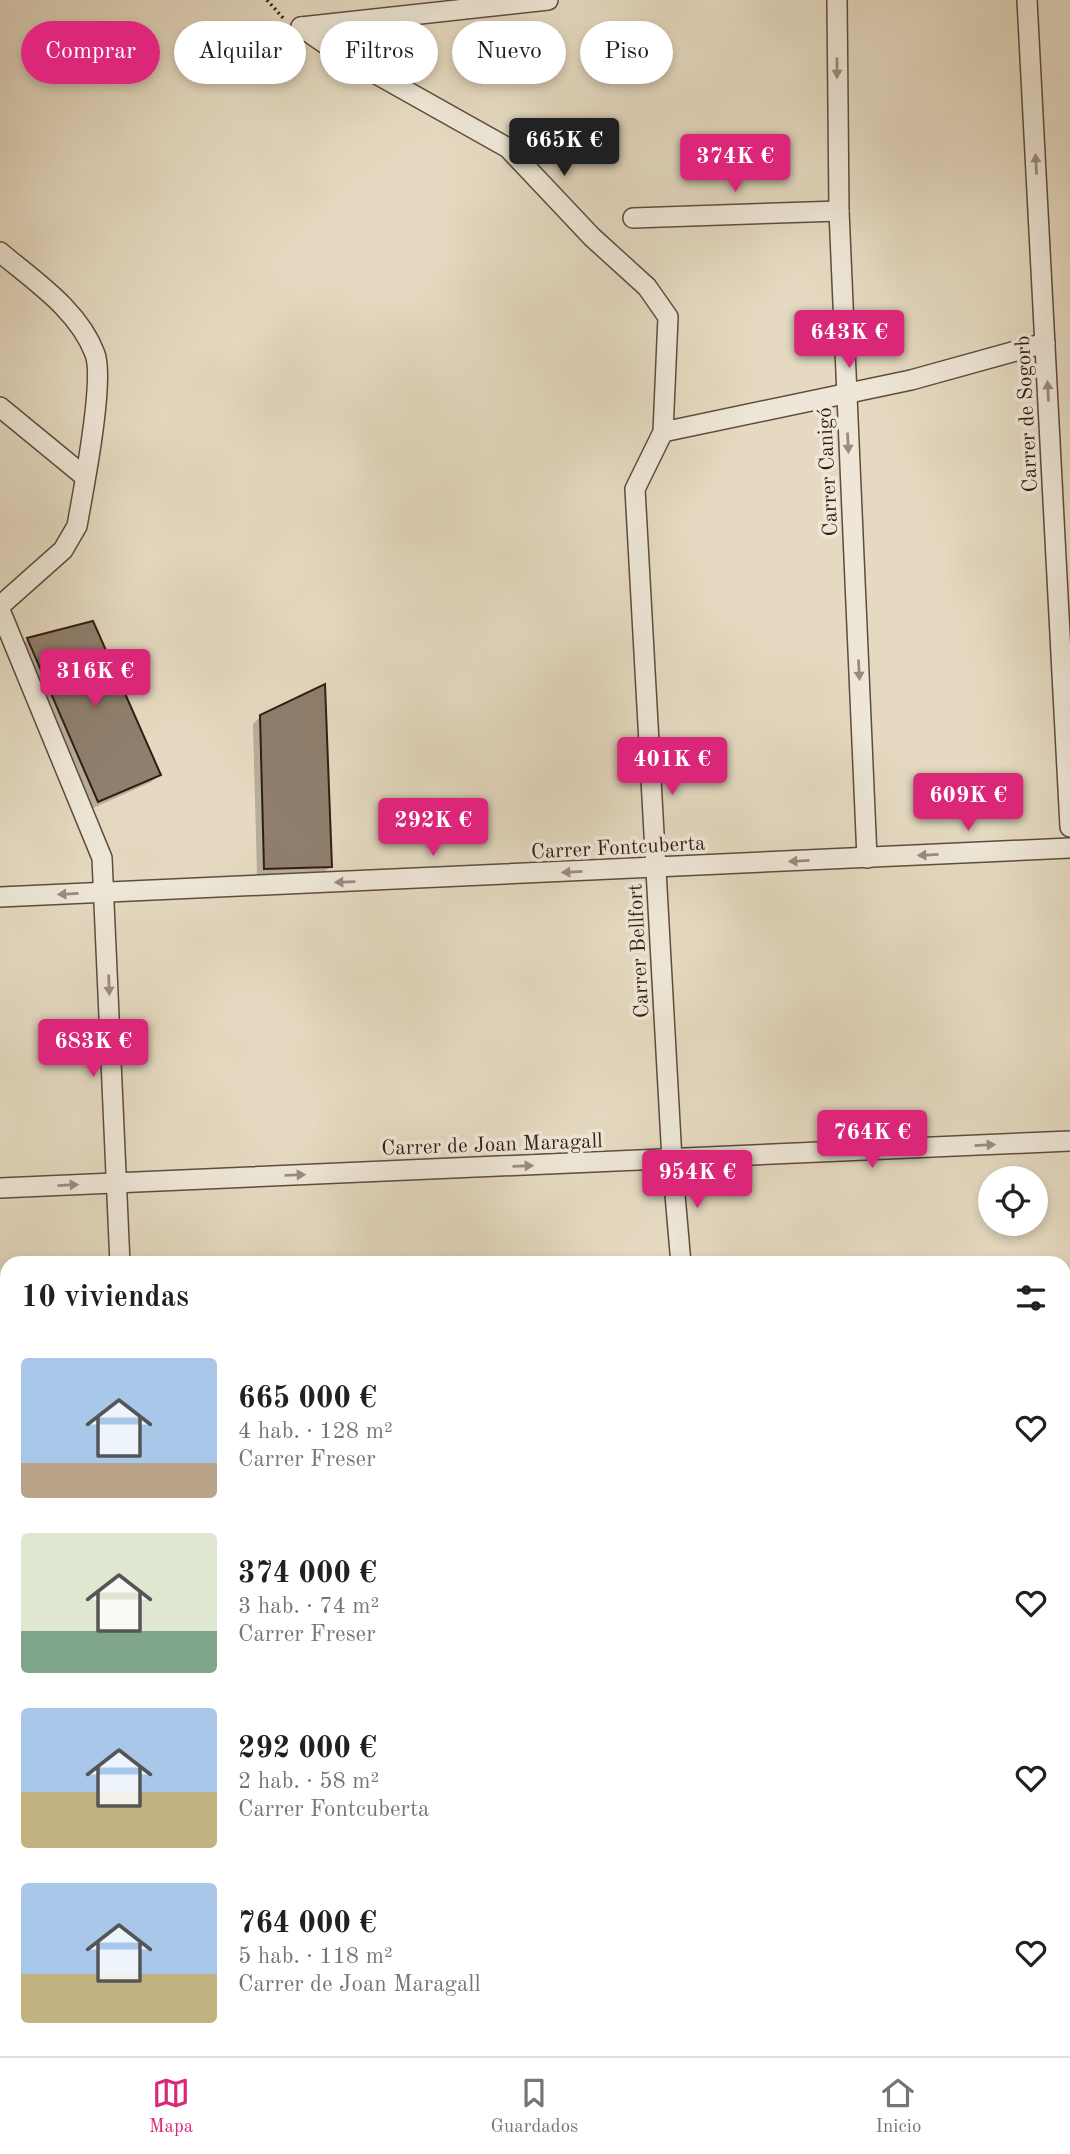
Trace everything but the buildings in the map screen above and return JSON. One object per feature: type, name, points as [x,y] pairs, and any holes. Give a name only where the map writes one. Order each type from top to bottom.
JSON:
[{"type":"street","points":[[306,26],[548,0]]},
{"type":"street","name":"Carrer Canigó","points":[[837,0],[839,211],[867,858]]},
{"type":"street","name":"Carrer de Sogorb","points":[[1027,0],[1070,827]]},
{"type":"street","points":[[306,30],[337,52],[508,148],[592,237],[647,287],[668,317],[663,432],[846,391],[911,380],[1045,342]]},
{"type":"street","points":[[633,218],[839,211]]},
{"type":"street","points":[[0,252],[69,311],[96,355],[97,400],[78,526],[71,541],[0,608],[102,858],[120,1256]]},
{"type":"street","points":[[0,407],[84,476]]},
{"type":"street","name":"Carrer Bellfort","points":[[663,432],[635,489],[680,1256]]},
{"type":"street","name":"Carrer Fontcuberta","points":[[0,897],[1070,848]]},
{"type":"street","name":"Carrer de Joan Maragall","points":[[0,1188],[1070,1141]]},
{"type":"path","points":[[267,0],[287,21]]}]
